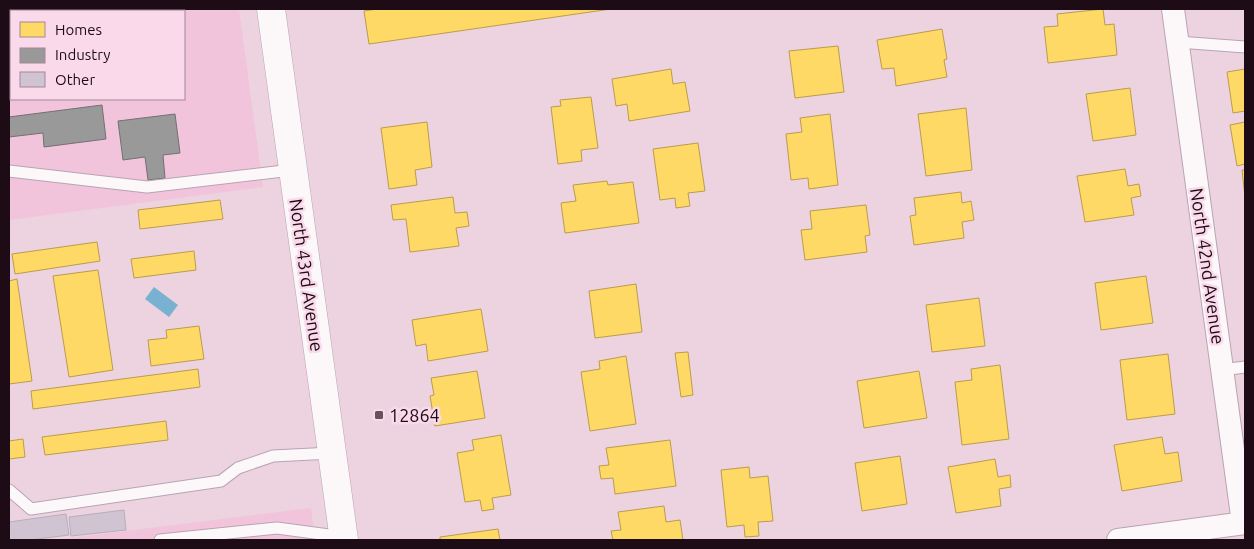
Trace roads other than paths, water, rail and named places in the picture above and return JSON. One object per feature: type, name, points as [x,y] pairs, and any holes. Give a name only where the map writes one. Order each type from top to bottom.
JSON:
[{"type":"main road","name":"North 43rd Avenue","points":[[271,9],[344,539]]},
{"type":"street","name":"North 42nd Avenue","points":[[1173,9],[1244,523]]},
{"type":"street","points":[[1118,540],[1244,523]]},
{"type":"lane","points":[[1178,42],[1245,47]]},
{"type":"lane","points":[[9,171],[147,187],[292,170]]},
{"type":"lane","points":[[1222,370],[1245,367]]},
{"type":"lane","points":[[9,490],[31,509],[221,481],[238,468],[273,456],[332,453]]},
{"type":"lane","points":[[160,540],[234,536],[277,528],[344,539]]},
{"type":"water","points":[[154,287],[178,305],[169,317],[145,299]]},
{"type":"place","name":"12864","points":[[379,415]]}]
